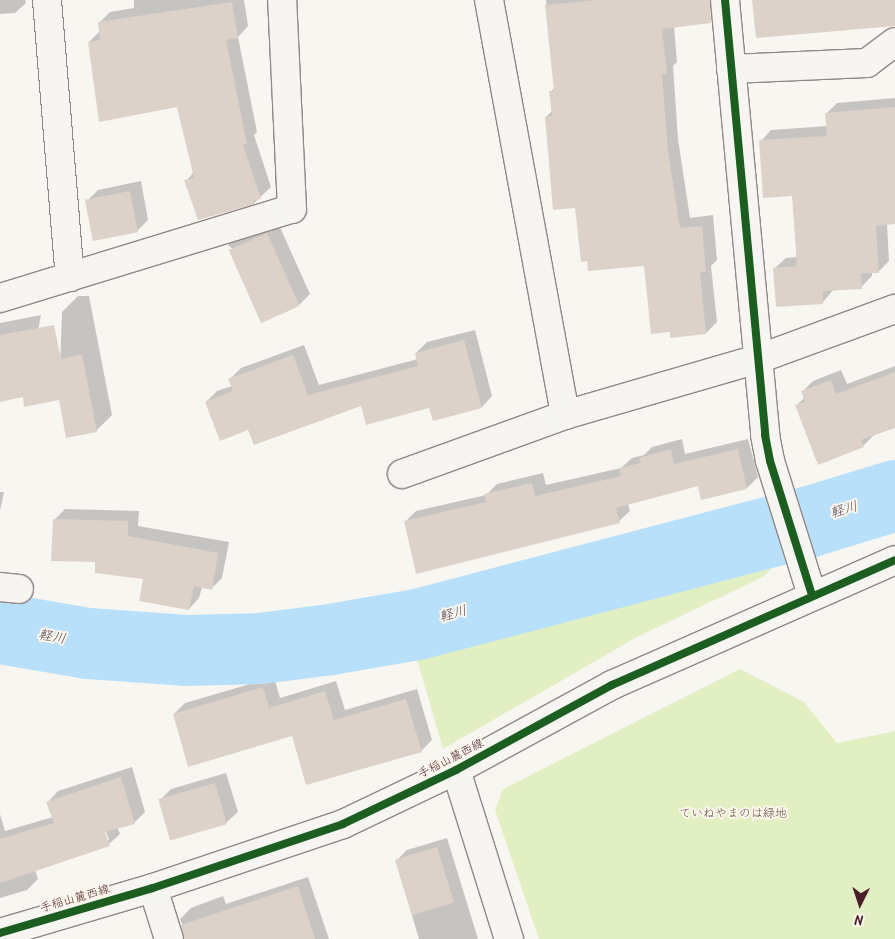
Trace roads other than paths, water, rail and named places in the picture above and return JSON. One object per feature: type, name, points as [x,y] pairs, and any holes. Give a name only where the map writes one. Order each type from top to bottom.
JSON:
[{"type":"street","points":[[47,0],[70,277]]},
{"type":"street","points":[[0,298],[292,209],[282,0]]},
{"type":"street","points":[[489,0],[565,415]]},
{"type":"street","points":[[725,0],[758,359],[770,461],[812,595]]},
{"type":"street","points":[[731,69],[867,63],[895,42]]},
{"type":"street","points":[[402,474],[565,415],[758,359],[895,309]]},
{"type":"street","name":"手稲山麓西線","points":[[0,933],[153,888],[343,824],[456,770],[612,685],[812,595],[895,560]]},
{"type":"street","points":[[456,770],[509,939]]},
{"type":"street","points":[[153,888],[169,939]]},
{"type":"waterway","name":"軽川","points":[[0,628],[88,643],[185,650],[260,648],[330,639],[417,624],[810,521],[895,495]]},
{"type":"park label","name":"ていねやまのは緑地","points":[[733,814]]}]
